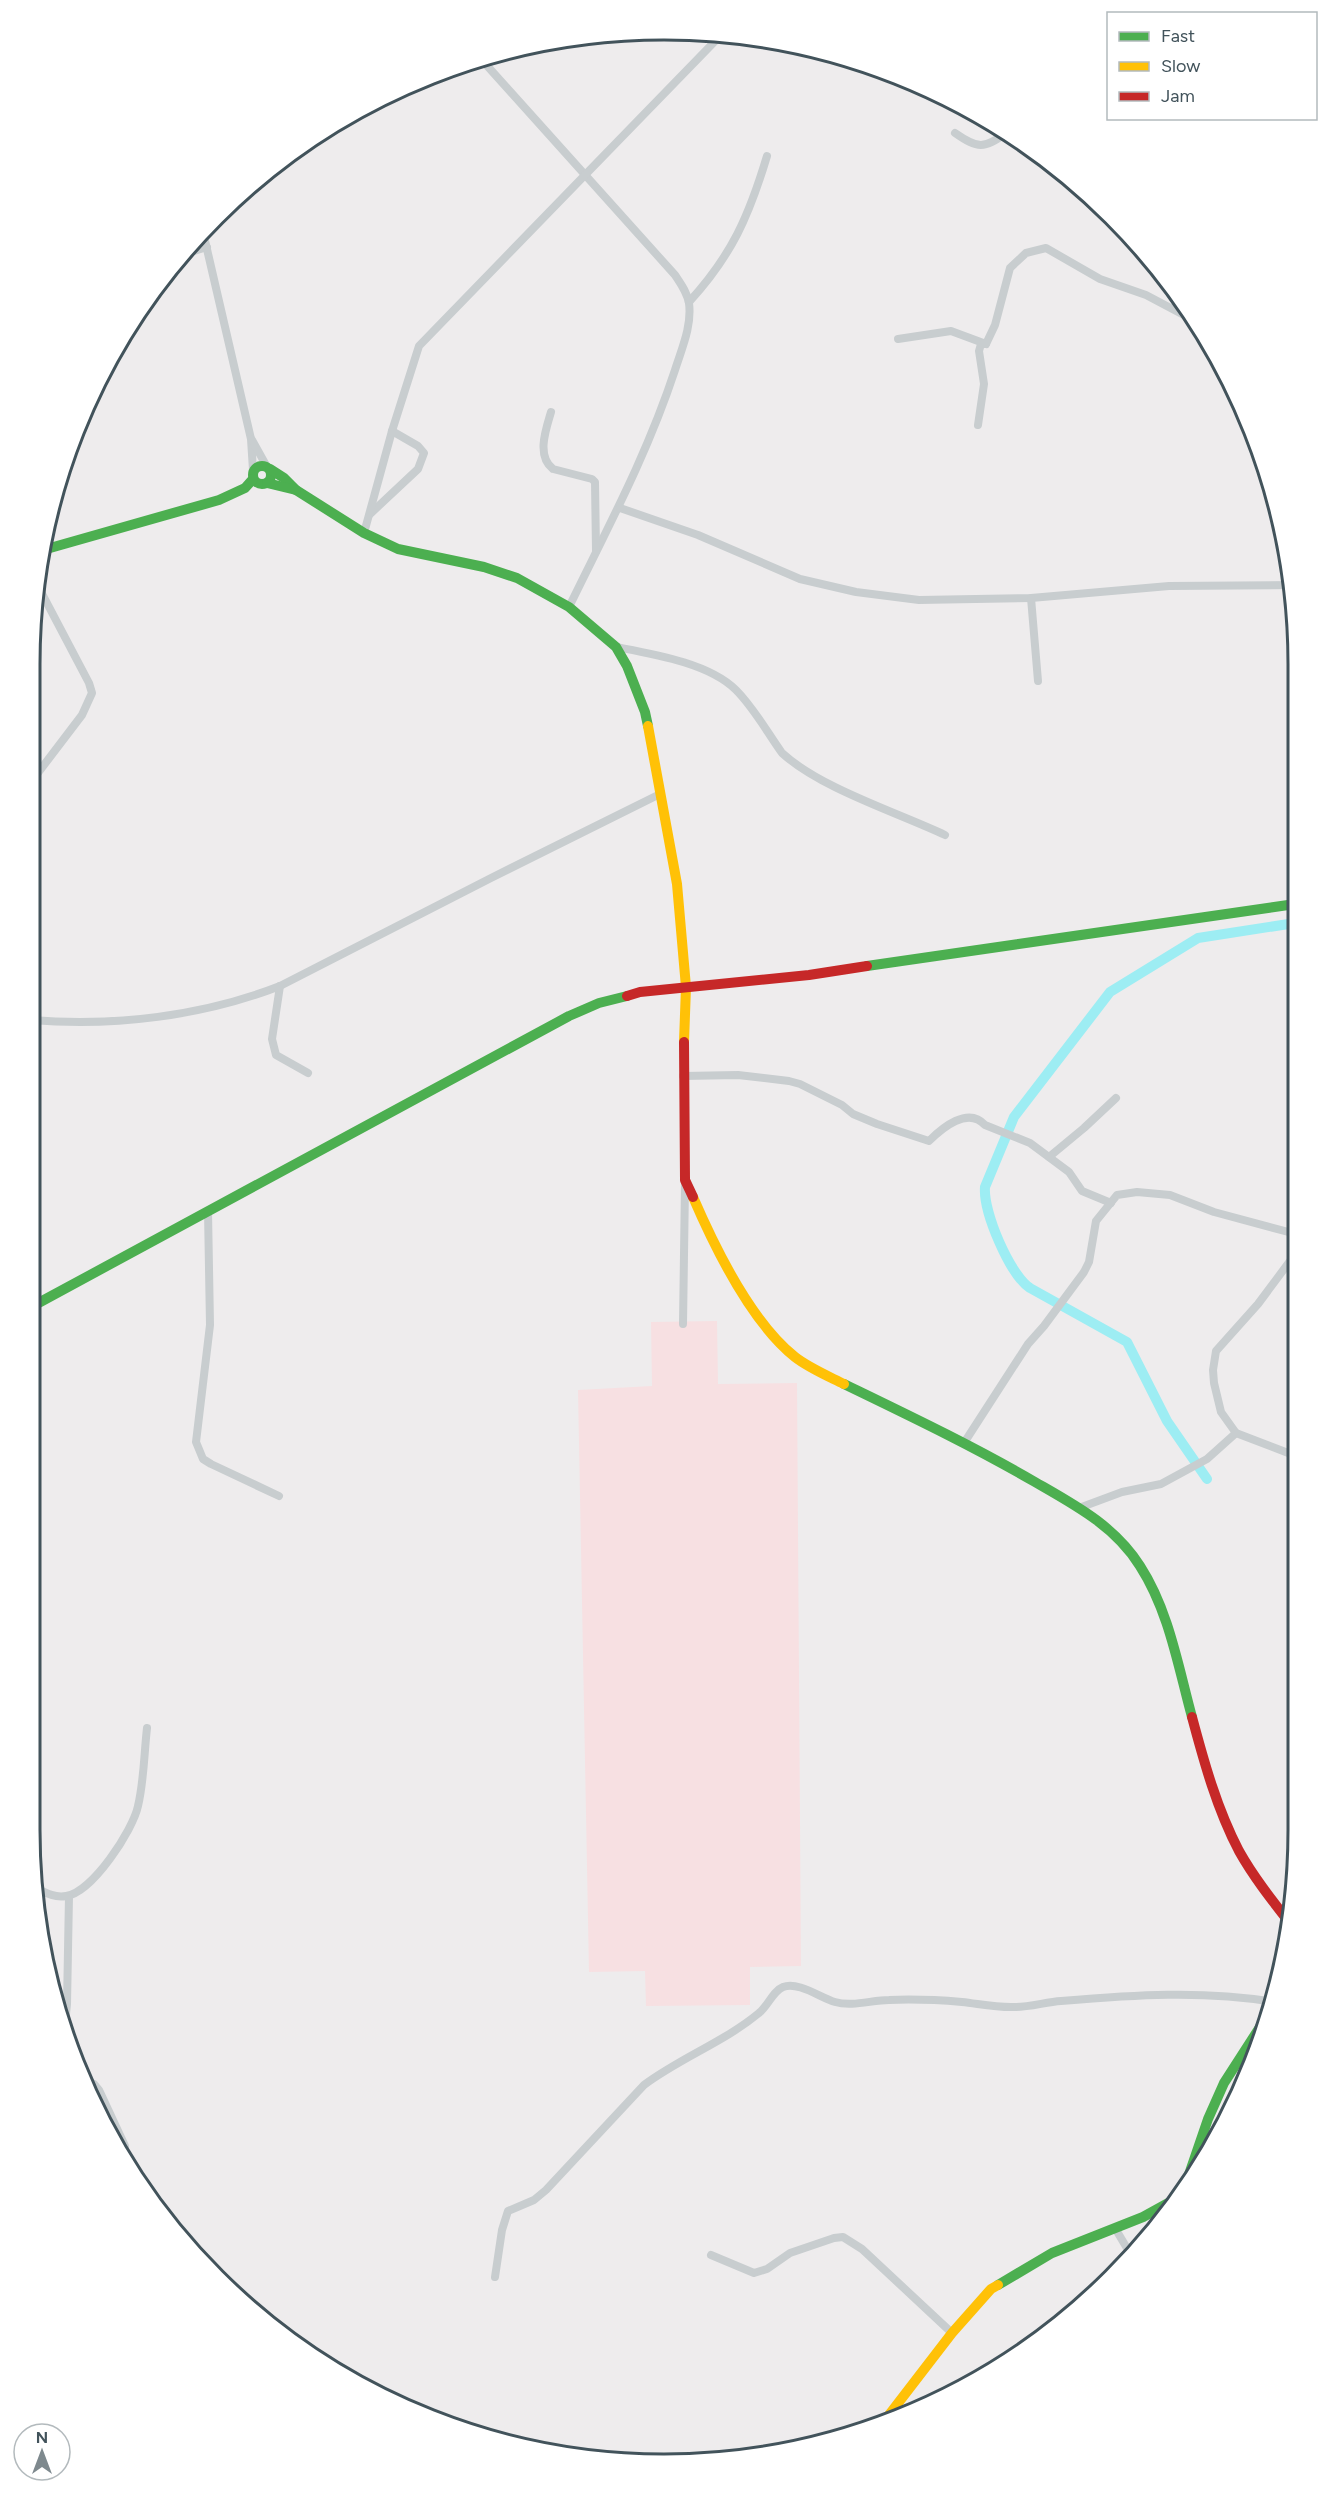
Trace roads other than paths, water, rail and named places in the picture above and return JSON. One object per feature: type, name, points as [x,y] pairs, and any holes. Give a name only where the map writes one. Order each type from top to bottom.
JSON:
[{"type":"main road","points":[[51,548],[219,500],[245,488],[261,465],[284,478],[296,490],[364,533],[398,549],[484,567],[517,578],[569,607],[616,647],[627,666],[645,712],[677,884],[686,987],[683,1076],[686,1180],[712,1241],[744,1295],[781,1344],[796,1358],[1023,1474],[1079,1508],[1126,1546],[1159,1603],[1183,1678],[1195,1730],[1216,1797],[1234,1842],[1283,1914]]},
{"type":"main road","points":[[267,483],[271,478],[268,468]]},
{"type":"main road","points":[[253,475],[258,483],[296,490]]},
{"type":"main road","points":[[40,1302],[569,1016],[599,1003],[630,995],[686,987],[809,975],[1288,905]]},
{"type":"main road","points":[[1195,2158],[1224,2083],[1251,2041]]},
{"type":"main road","points":[[893,2410],[952,2332],[984,2295],[1010,2276],[1052,2253],[1143,2217],[1162,2207]]},
{"type":"street","points":[[364,533],[392,431],[419,346],[713,43]]},
{"type":"street","points":[[488,67],[675,275],[689,302],[687,331],[664,404],[643,458],[569,607]]},
{"type":"street","points":[[955,133],[971,144],[984,146],[999,138]]},
{"type":"street","points":[[689,302],[705,284],[737,236],[753,203],[767,156]]},
{"type":"street","points":[[206,242],[251,439],[253,475]]},
{"type":"street","points":[[198,250],[207,247]]},
{"type":"street","points":[[986,344],[995,325],[1010,268],[1026,254],[1039,249],[1046,248],[1100,279],[1146,295],[1179,313]]},
{"type":"street","points":[[898,339],[951,331],[986,344]]},
{"type":"street","points":[[978,425],[984,384],[979,351],[981,344],[986,344]]},
{"type":"street","points":[[551,412],[543,438],[548,465],[553,469],[592,479],[595,482],[596,553]]},
{"type":"street","points":[[369,515],[418,469],[424,453],[418,446],[392,431]]},
{"type":"street","points":[[251,439],[268,468]]},
{"type":"street","points":[[620,508],[698,535],[800,579],[856,592],[919,600],[1031,598],[1169,586],[1283,585]]},
{"type":"street","points":[[40,770],[82,715],[92,693],[89,683],[45,598]]},
{"type":"street","points":[[1031,598],[1038,681]]},
{"type":"street","points":[[616,647],[698,667],[715,675],[735,689],[791,762],[835,787],[945,835]]},
{"type":"street","points":[[40,1020],[97,1023],[182,1013],[248,999],[280,986],[660,794]]},
{"type":"street","points":[[280,986],[272,1039],[273,1047],[276,1055],[309,1073]]},
{"type":"street","points":[[683,1076],[738,1075],[789,1081],[842,1105],[853,1114],[929,1141],[943,1126],[968,1117],[981,1120],[1012,1137],[1021,1138],[1069,1172],[1082,1191],[1112,1203]]},
{"type":"street","points":[[1049,1157],[1116,1098]]},
{"type":"street","points":[[683,1324],[686,1180]]},
{"type":"street","points":[[964,1443],[1028,1344],[1055,1311],[1089,1262],[1096,1221],[1118,1195],[1137,1192],[1170,1195],[1214,1212],[1288,1232]]},
{"type":"street","points":[[208,1211],[210,1325],[197,1427],[198,1453],[202,1459],[211,1464],[279,1496]]},
{"type":"street","points":[[1288,1264],[1258,1304],[1216,1351],[1213,1370],[1221,1412],[1236,1433],[1288,1453]]},
{"type":"street","points":[[1079,1508],[1122,1492],[1161,1484],[1207,1459],[1236,1433]]},
{"type":"street","points":[[44,1891],[55,1896],[69,1896],[104,1866],[119,1848],[138,1807],[147,1728]]},
{"type":"street","points":[[67,2006],[69,1896]]},
{"type":"street","points":[[495,2277],[502,2230],[508,2211],[534,2200],[546,2190],[644,2085],[659,2073],[744,2026],[762,2011],[777,1991],[783,1987],[799,1988],[836,2002],[852,2004],[912,1999],[962,2002],[997,2008],[1116,1996],[1241,1996],[1264,2000]]},
{"type":"street","points":[[97,2088],[115,2125]]},
{"type":"street","points":[[1115,2228],[1127,2248]]},
{"type":"street","points":[[711,2255],[754,2273],[767,2269],[790,2253],[843,2237],[862,2249],[952,2332]]},
{"type":"waterway","points":[[1207,1479],[1167,1421],[1127,1342],[1030,1288],[1022,1281],[1006,1257],[993,1227],[988,1212],[985,1187],[1014,1117],[1110,992],[1198,938],[1288,924]]}]
